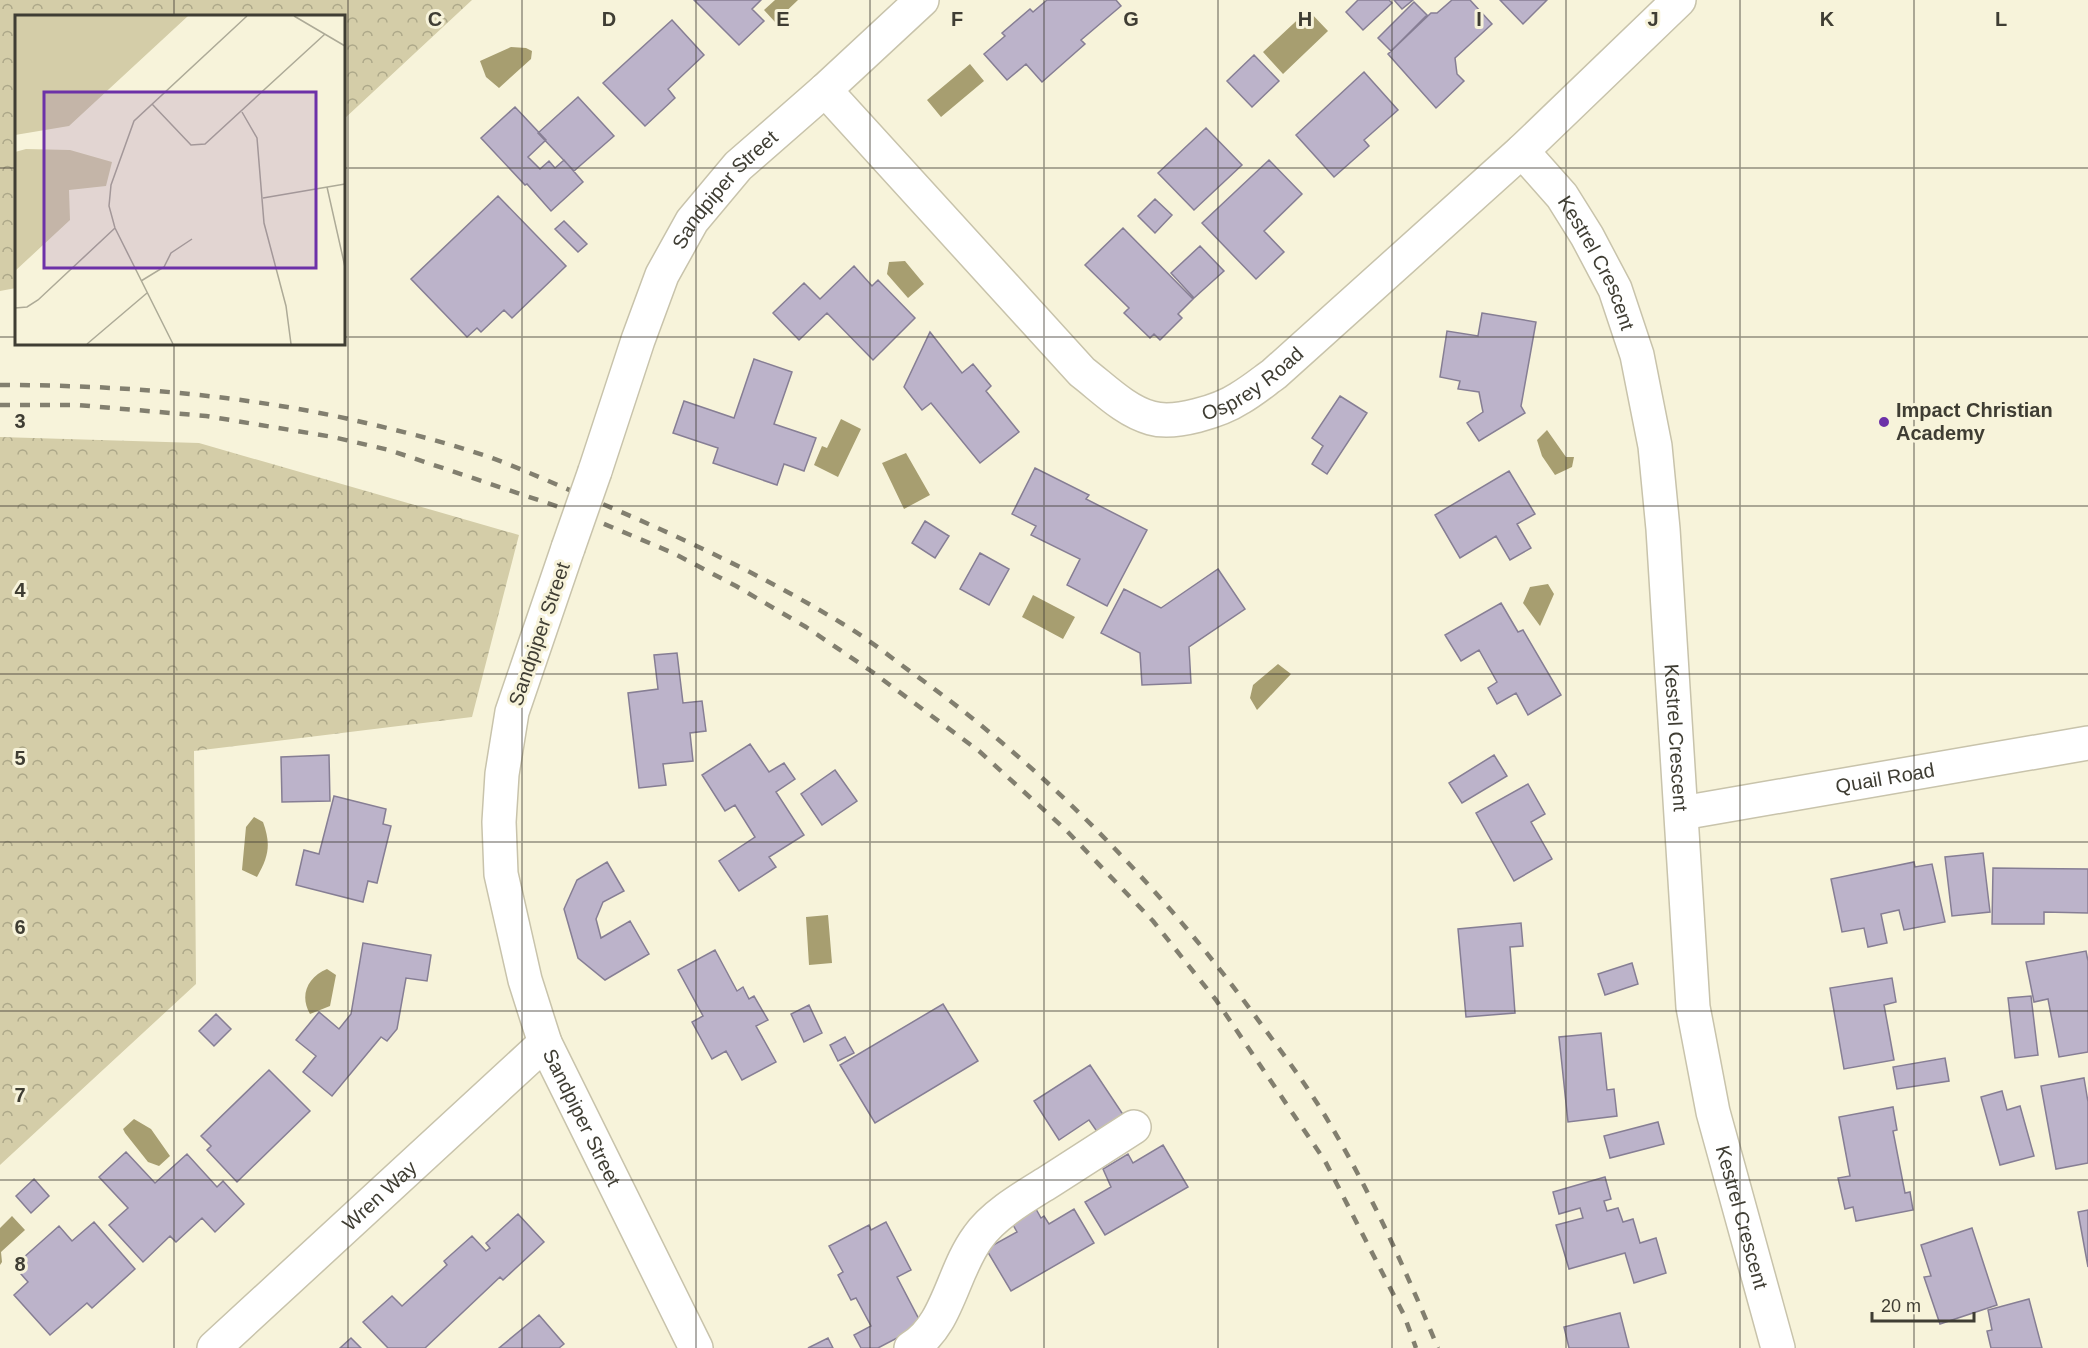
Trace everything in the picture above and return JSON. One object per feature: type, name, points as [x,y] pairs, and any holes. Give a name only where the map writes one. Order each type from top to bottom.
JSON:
[{"type":"street","name":"Sandpiper Street","points":[[696,1348],[545,1043],[525,980],[501,874],[499,822],[502,774],[512,712],[638,339],[662,275],[692,221],[738,166],[825,90],[922,0]]},
{"type":"street","name":"Osprey Road","points":[[825,90],[1082,372],[1128,408],[1152,419],[1176,420],[1205,413],[1239,400],[1274,374],[1522,151],[1679,0]]},
{"type":"street","name":"Kestrel Crescent","points":[[1522,151],[1562,196],[1587,236],[1615,289],[1637,355],[1655,446],[1663,529],[1693,1007],[1713,1112],[1778,1348]]},
{"type":"street","name":"Quail Road","points":[[1682,813],[2088,743]]},
{"type":"street","name":"Wren Way","points":[[214,1348],[545,1043]]},
{"type":"street","points":[[911,1348],[934,1329],[959,1269],[979,1235],[1010,1206],[1134,1127]]},
{"type":"green space","points":[[0,0],[472,0],[345,118],[345,15],[15,15],[15,288],[0,291]]},
{"type":"green space","points":[[0,437],[199,443],[519,535],[472,717],[194,751],[196,984],[0,1165]]},
{"type":"shaded area","points":[[775,0],[798,0],[775,22],[764,10]]},
{"type":"shaded area","points":[[1308,10],[1328,31],[1283,74],[1263,52]]},
{"type":"shaded area","points":[[511,47],[526,48],[532,51],[531,59],[499,88],[486,77],[480,61]]},
{"type":"shaded area","points":[[970,64],[984,81],[941,117],[927,100]]},
{"type":"shaded area","points":[[905,261],[924,284],[908,298],[887,274],[889,262]]},
{"type":"shaded area","points":[[841,419],[861,429],[838,477],[814,465],[822,446],[827,448]]},
{"type":"shaded area","points":[[1547,430],[1566,457],[1574,457],[1572,467],[1555,475],[1542,456],[1537,440]]},
{"type":"shaded area","points":[[906,453],[930,495],[904,509],[882,463]]},
{"type":"shaded area","points":[[1548,584],[1554,594],[1540,626],[1523,603],[1530,587]]},
{"type":"shaded area","points":[[1033,595],[1075,617],[1063,639],[1022,617]]},
{"type":"shaded area","points":[[1278,664],[1291,674],[1257,710],[1250,698],[1253,685]]},
{"type":"shaded area","points":[[254,817],[263,822],[268,844],[264,863],[257,877],[242,870],[246,827]]},
{"type":"shaded area","points":[[828,915],[832,963],[809,965],[806,917]]},
{"type":"shaded area","points":[[327,969],[336,975],[330,1006],[310,1014],[305,1000],[307,987],[320,972]]},
{"type":"shaded area","points":[[134,1119],[151,1129],[170,1156],[159,1166],[148,1162],[125,1133],[123,1129]]},
{"type":"shaded area","points":[[12,1216],[25,1230],[1,1252],[0,1265],[0,1228]]},
{"type":"building","points":[[694,0],[761,0],[752,9],[764,21],[739,45]]},
{"type":"building","points":[[1047,0],[1116,0],[1121,6],[1081,40],[1085,44],[1042,82],[1026,64],[1007,80],[984,54],[1005,36],[1002,33],[1030,9],[1033,12]]},
{"type":"building","points":[[1358,0],[1389,0],[1392,3],[1363,30],[1346,12]]},
{"type":"building","points":[[1394,0],[1413,0],[1402,9]]},
{"type":"building","points":[[1452,0],[1470,0],[1492,24],[1455,58],[1457,74],[1464,81],[1436,108],[1388,54],[1431,13],[1437,13]]},
{"type":"building","points":[[1500,0],[1547,0],[1523,24]]},
{"type":"building","points":[[1414,2],[1427,15],[1391,51],[1378,38]]},
{"type":"building","points":[[672,20],[704,55],[668,89],[675,98],[645,126],[603,83]]},
{"type":"building","points":[[1254,55],[1279,81],[1252,107],[1227,81]]},
{"type":"building","points":[[1364,72],[1398,110],[1364,140],[1369,146],[1334,177],[1296,135]]},
{"type":"building","points":[[578,97],[614,136],[574,171],[538,133]]},
{"type":"building","points":[[515,107],[546,140],[528,157],[540,169],[549,161],[555,168],[564,160],[583,182],[551,211],[481,138]]},
{"type":"building","points":[[1206,128],[1242,165],[1194,210],[1158,173]]},
{"type":"building","points":[[1269,160],[1302,194],[1264,231],[1284,252],[1256,279],[1202,223]]},
{"type":"building","points":[[498,196],[566,266],[512,318],[504,310],[481,332],[477,328],[467,337],[411,279]]},
{"type":"building","points":[[1155,199],[1172,215],[1155,233],[1138,216]]},
{"type":"building","points":[[564,221],[587,244],[578,252],[555,229]]},
{"type":"building","points":[[1123,228],[1193,299],[1178,314],[1182,318],[1160,340],[1154,334],[1150,338],[1124,313],[1129,308],[1085,265]]},
{"type":"building","points":[[1200,246],[1224,271],[1194,298],[1171,273]]},
{"type":"building","points":[[854,266],[872,286],[878,280],[915,318],[873,360],[827,313],[799,340],[773,313],[804,283],[820,299]]},
{"type":"building","points":[[1482,313],[1536,322],[1521,406],[1525,413],[1479,441],[1467,423],[1483,412],[1479,392],[1458,389],[1460,381],[1440,377],[1447,331],[1478,336]]},
{"type":"building","points":[[930,332],[962,373],[973,364],[991,386],[986,391],[1019,432],[980,463],[931,403],[922,410],[904,387]]},
{"type":"building","points":[[754,359],[792,372],[774,424],[816,438],[804,471],[784,464],[777,485],[713,463],[718,448],[673,433],[684,401],[734,418]]},
{"type":"building","points":[[1340,396],[1367,413],[1327,474],[1312,464],[1323,446],[1312,438]]},
{"type":"building","points":[[1035,468],[1089,495],[1086,499],[1147,530],[1107,606],[1067,585],[1080,559],[1031,535],[1036,526],[1012,514]]},
{"type":"building","points":[[1509,471],[1535,514],[1517,524],[1531,548],[1510,560],[1496,536],[1460,558],[1435,515]]},
{"type":"building","points":[[925,521],[949,536],[935,558],[912,543]]},
{"type":"building","points":[[980,553],[1009,569],[989,605],[960,589]]},
{"type":"building","points":[[1218,569],[1245,609],[1189,647],[1191,683],[1142,685],[1140,653],[1101,633],[1124,589],[1161,608]]},
{"type":"building","points":[[1501,603],[1518,632],[1523,630],[1561,695],[1528,715],[1516,693],[1497,704],[1488,688],[1497,682],[1479,650],[1461,661],[1445,635]]},
{"type":"building","points":[[677,653],[683,703],[702,701],[706,731],[690,733],[693,761],[663,764],[666,785],[639,788],[628,693],[658,689],[654,655]]},
{"type":"building","points":[[750,744],[769,772],[784,763],[795,779],[776,792],[804,835],[769,857],[776,867],[739,891],[719,861],[755,837],[735,805],[725,811],[702,775]]},
{"type":"building","points":[[329,755],[330,801],[282,802],[281,757]]},
{"type":"building","points":[[1494,755],[1507,776],[1462,803],[1449,783]]},
{"type":"building","points":[[835,770],[857,801],[822,825],[801,794]]},
{"type":"building","points":[[1528,784],[1545,814],[1531,822],[1552,859],[1514,881],[1476,813]]},
{"type":"building","points":[[334,796],[386,809],[383,824],[391,826],[377,883],[368,881],[363,902],[296,885],[304,850],[319,854]]},
{"type":"building","points":[[1983,853],[1990,912],[1952,916],[1945,857]]},
{"type":"building","points":[[607,862],[624,891],[603,902],[596,919],[601,938],[630,921],[649,954],[605,980],[578,958],[564,909],[577,880]]},
{"type":"building","points":[[1914,862],[1915,867],[1932,864],[1945,922],[1904,930],[1899,910],[1881,914],[1887,943],[1868,947],[1864,928],[1842,932],[1831,879]]},
{"type":"building","points":[[1993,868],[2088,869],[2088,913],[2044,912],[2044,924],[1992,924]]},
{"type":"building","points":[[1521,923],[1523,946],[1510,947],[1515,1013],[1466,1017],[1458,929]]},
{"type":"building","points":[[363,943],[431,955],[427,981],[406,978],[397,1029],[387,1041],[381,1037],[332,1096],[303,1072],[316,1056],[296,1040],[319,1012],[339,1029],[351,1014]]},
{"type":"building","points":[[715,950],[737,991],[743,987],[749,999],[754,996],[768,1020],[756,1026],[776,1062],[742,1080],[726,1051],[712,1059],[692,1022],[703,1016],[678,970]]},
{"type":"building","points":[[2086,951],[2088,961],[2088,1052],[2059,1057],[2048,999],[2034,1002],[2026,962]]},
{"type":"building","points":[[1632,963],[1638,984],[1605,995],[1598,974]]},
{"type":"building","points":[[1892,978],[1896,1002],[1884,1005],[1894,1060],[1844,1069],[1830,988]]},
{"type":"building","points":[[2031,996],[2038,1055],[2015,1058],[2008,998]]},
{"type":"building","points":[[943,1004],[978,1061],[875,1123],[840,1065]]},
{"type":"building","points":[[809,1005],[822,1033],[804,1042],[791,1014]]},
{"type":"building","points":[[216,1014],[231,1029],[214,1046],[199,1031]]},
{"type":"building","points":[[1601,1033],[1607,1090],[1614,1089],[1617,1116],[1568,1122],[1559,1037]]},
{"type":"building","points":[[845,1037],[854,1053],[838,1061],[830,1045]]},
{"type":"building","points":[[1945,1058],[1949,1081],[1897,1089],[1893,1067]]},
{"type":"building","points":[[1090,1065],[1124,1116],[1098,1133],[1089,1120],[1059,1140],[1034,1101]]},
{"type":"building","points":[[269,1070],[310,1111],[237,1182],[207,1150],[211,1146],[201,1136]]},
{"type":"building","points":[[2084,1078],[2088,1102],[2088,1163],[2056,1169],[2041,1086]]},
{"type":"building","points":[[2002,1091],[2007,1110],[2020,1106],[2034,1156],[2000,1165],[1981,1097]]},
{"type":"building","points":[[1893,1107],[1897,1130],[1893,1131],[1905,1193],[1910,1192],[1913,1210],[1856,1221],[1853,1207],[1845,1209],[1838,1178],[1850,1176],[1839,1117]]},
{"type":"building","points":[[1658,1122],[1664,1144],[1610,1158],[1604,1136]]},
{"type":"building","points":[[1163,1145],[1188,1187],[1105,1235],[1085,1202],[1111,1187],[1103,1169],[1128,1154],[1133,1163]]},
{"type":"building","points":[[126,1152],[155,1183],[187,1154],[217,1187],[223,1181],[244,1204],[215,1232],[202,1218],[176,1242],[170,1236],[143,1262],[109,1225],[128,1208],[99,1177]]},
{"type":"building","points":[[1605,1177],[1611,1199],[1604,1201],[1607,1211],[1618,1208],[1623,1222],[1633,1219],[1640,1243],[1656,1238],[1666,1273],[1634,1283],[1625,1253],[1569,1269],[1556,1225],[1583,1218],[1580,1208],[1559,1214],[1553,1192]]},
{"type":"building","points":[[34,1179],[49,1196],[31,1213],[16,1196]]},
{"type":"building","points":[[1036,1209],[1041,1218],[1044,1216],[1049,1224],[1074,1209],[1094,1243],[1011,1291],[986,1249],[1017,1232],[1012,1223]]},
{"type":"building","points":[[2088,1210],[2088,1267],[2078,1212]]},
{"type":"building","points":[[518,1214],[544,1242],[503,1280],[500,1277],[425,1348],[388,1348],[363,1322],[392,1296],[402,1306],[447,1265],[444,1261],[472,1236],[486,1251],[490,1248],[486,1243]]},
{"type":"building","points":[[94,1222],[135,1269],[92,1308],[87,1303],[50,1335],[14,1295],[28,1282],[14,1266],[59,1226],[72,1241]]},
{"type":"building","points":[[886,1222],[911,1270],[897,1277],[922,1325],[878,1348],[861,1348],[854,1335],[871,1326],[856,1298],[851,1300],[838,1275],[843,1272],[829,1246],[869,1225],[871,1230]]},
{"type":"building","points":[[1972,1228],[1997,1305],[1940,1324],[1924,1277],[1931,1276],[1921,1245]]},
{"type":"building","points":[[2029,1299],[2042,1348],[1991,1348],[1987,1331],[1992,1330],[1988,1310]]},
{"type":"building","points":[[1620,1313],[1629,1348],[1569,1348],[1564,1327]]},
{"type":"building","points":[[539,1315],[564,1344],[559,1348],[499,1348]]},
{"type":"building","points":[[351,1338],[361,1348],[340,1348]]},
{"type":"building","points":[[828,1338],[833,1348],[808,1348]]},
{"type":"railway","points":[[0,385],[131,389],[219,397],[349,419],[457,447],[516,467],[684,540],[781,588],[861,635],[961,709],[1055,790],[1143,879],[1224,974],[1271,1037],[1334,1131],[1390,1238],[1438,1348]]},
{"type":"railway","points":[[0,405],[77,405],[206,416],[333,437],[389,450],[583,515],[673,553],[806,627],[871,671],[979,751],[1066,830],[1153,921],[1216,1000],[1325,1161],[1404,1315],[1416,1348]]},
{"type":"place","name":"Impact Christian Academy","points":[[1884,422]]}]
